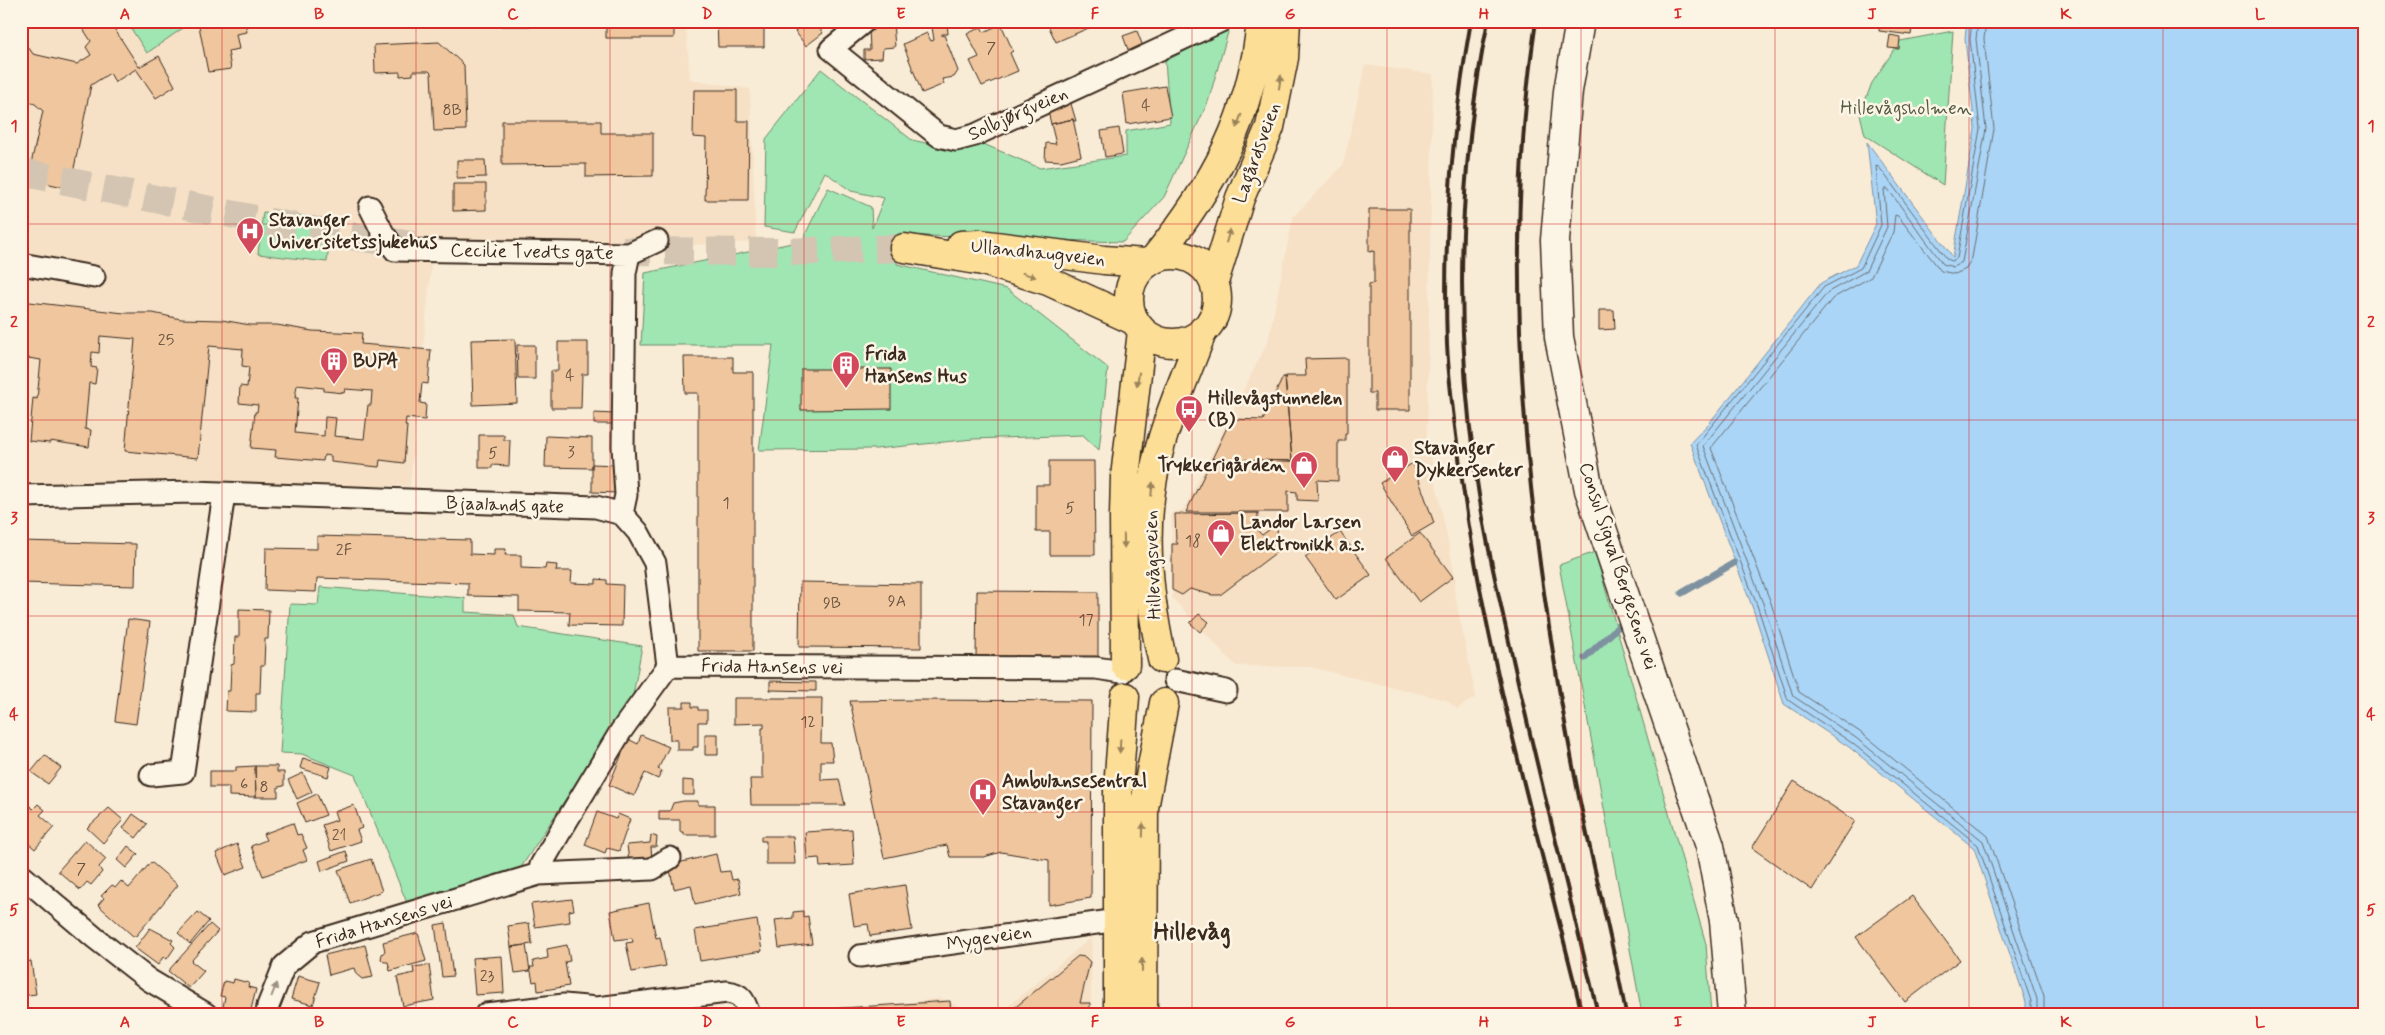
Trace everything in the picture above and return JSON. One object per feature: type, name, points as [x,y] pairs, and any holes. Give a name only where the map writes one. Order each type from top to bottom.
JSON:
[{"type":"main road","name":"Lagårdsveien","points":[[1150,261],[1197,202],[1231,142],[1253,74],[1261,21]]},
{"type":"main road","name":"Lagårdsveien","points":[[1214,282],[1240,198],[1270,127],[1284,58],[1286,21]]},
{"type":"main road","name":"Ullandhaugveien","points":[[1138,326],[1048,281],[983,262],[904,248],[980,244],[1104,260],[1150,261]]},
{"type":"main road","points":[[1174,254],[1191,259],[1206,270],[1214,282],[1217,302],[1211,320],[1203,330],[1191,339],[1175,342],[1158,340],[1138,326],[1129,307],[1129,292],[1134,278],[1150,261],[1174,254]]},
{"type":"main road","name":"Hillevågsveien","points":[[1118,1014],[1118,788],[1124,678],[1124,516],[1128,443],[1139,368],[1138,326]]},
{"type":"main road","name":"Hillevågsveien","points":[[1142,1014],[1144,808],[1167,680],[1154,625],[1148,545],[1153,478],[1172,410],[1203,330]]},
{"type":"main road","points":[[1151,654],[1167,680],[1158,707],[1140,708],[1124,678],[1140,655],[1151,654]]},
{"type":"street","name":"Solbjørgveien","points":[[864,21],[831,49],[938,136],[956,140],[975,135],[1221,21]]},
{"type":"street","name":"Consul Sigval Bergesens vei","points":[[1580,21],[1568,91],[1555,240],[1559,338],[1589,490],[1710,846],[1724,921],[1732,1014]]},
{"type":"street","name":"Cecilie Tvedts gate","points":[[370,207],[383,233],[395,250],[629,254],[657,241]]},
{"type":"street","name":"Cecilie Tvedts gate","points":[[622,514],[626,495],[623,446],[625,273],[629,254]]},
{"type":"street","points":[[21,264],[94,277]]},
{"type":"street","name":"Bjaalands gate","points":[[21,496],[194,492],[596,507],[622,514]]},
{"type":"street","points":[[151,775],[183,772],[224,494]]},
{"type":"street","points":[[538,874],[541,865],[560,832],[621,731],[668,666],[655,563],[638,532],[622,514]]},
{"type":"street","name":"Frida Hansens vei","points":[[668,666],[1096,668],[1124,678]]},
{"type":"street","points":[[1167,680],[1226,691]]},
{"type":"street","name":"Frida Hansens vei","points":[[267,1014],[268,1006],[284,966],[313,942],[538,874],[652,869],[670,858]]},
{"type":"street","points":[[21,875],[94,938],[150,980],[206,1014]]},
{"type":"street","name":"Mygeveien","points":[[860,956],[1118,920]]},
{"type":"street","points":[[486,1014],[564,1004],[626,1009],[727,992],[737,993],[743,998],[749,1014]]},
{"type":"shaded area","name":"Stavanger Universitetssjukehus","points":[[21,21],[686,21],[690,79],[750,89],[756,242],[432,258],[410,486],[21,488]]},
{"type":"shaded area","points":[[1365,65],[1433,74],[1427,439],[1456,580],[1454,590],[1476,697],[1457,709],[1446,700],[1309,667],[1236,666],[1172,598],[1171,513],[1183,510],[1268,341],[1293,217],[1343,165]]},
{"type":"shaded area","points":[[1092,936],[1091,1014],[998,1014],[1086,942]]},
{"type":"shaded area","points":[[942,998],[974,1014],[816,1014]]},
{"type":"green space","points":[[126,21],[193,21],[147,53]]},
{"type":"green space","points":[[1229,29],[1208,102],[1164,197],[1123,242],[896,235],[897,264],[1007,289],[1108,368],[1099,450],[1083,435],[973,439],[876,449],[759,450],[773,345],[641,345],[645,273],[802,241],[828,188],[871,207],[872,228],[884,198],[851,191],[825,172],[795,232],[764,227],[766,139],[821,69],[912,140],[963,151],[981,143],[1040,168],[1126,156],[1126,131],[1170,123],[1165,61]]},
{"type":"green space","name":"Hillevågsholmen","points":[[1953,31],[1943,185],[1865,135],[1860,114],[1872,83],[1900,41]]},
{"type":"green space","points":[[263,212],[332,219],[327,262],[258,254]]},
{"type":"green space","points":[[1595,552],[1706,944],[1711,1014],[1642,1014],[1559,565]]},
{"type":"green space","points":[[320,587],[465,598],[465,612],[514,615],[518,627],[642,646],[633,696],[518,872],[407,903],[355,775],[302,754],[280,753],[290,604],[318,605]]},
{"type":"water","points":[[1967,21],[2364,21],[2364,1014],[2026,1014],[2026,1002],[1974,848],[1849,747],[1784,704],[1753,609],[1690,443],[1710,422],[1821,283],[1856,265],[1876,224],[1867,142],[1953,257],[1975,129],[1965,39]]},
{"type":"building","points":[[78,21],[113,21],[112,25],[139,67],[159,56],[175,86],[156,98],[136,69],[115,82],[110,73],[91,85],[71,183],[68,189],[64,191],[62,190],[63,187],[41,182],[44,171],[30,168],[43,111],[35,104],[21,99],[21,52],[29,48],[33,54],[77,64],[91,55],[86,47],[91,41]]},
{"type":"building","points":[[198,21],[245,21],[247,32],[236,34],[239,49],[228,51],[231,69],[208,72]]},
{"type":"building","points":[[501,21],[674,21],[674,38],[606,38],[606,26],[501,26]]},
{"type":"building","points":[[717,21],[764,21],[764,47],[718,47]]},
{"type":"building","points":[[806,21],[820,21],[816,24],[823,33],[806,46],[795,31]]},
{"type":"building","points":[[931,21],[947,21],[948,34],[942,34],[942,36],[944,35],[958,71],[954,77],[942,79],[944,84],[922,93],[903,44],[927,33],[931,41],[934,40]]},
{"type":"building","points":[[1046,21],[1088,21],[1091,27],[1056,42]]},
{"type":"building","points":[[1880,21],[1913,21],[1911,35],[1879,31]]},
{"type":"building","points":[[893,22],[895,47],[883,48],[882,58],[864,59],[864,50],[870,50],[869,28],[881,28],[881,23]]},
{"type":"building","points":[[1001,24],[1013,51],[1010,53],[1018,71],[982,86],[970,61],[979,57],[967,34],[981,27],[984,32]]},
{"type":"building","points":[[1137,31],[1144,49],[1130,55],[1123,36]]},
{"type":"building","points":[[1890,35],[1900,37],[1899,49],[1888,48]]},
{"type":"building","points":[[439,42],[464,65],[466,130],[434,131],[431,73],[429,71],[413,71],[413,75],[400,76],[400,72],[375,73],[374,45]]},
{"type":"building","points":[[1165,86],[1171,117],[1127,124],[1123,93]]},
{"type":"building","points":[[694,90],[737,90],[737,121],[749,121],[748,200],[705,200],[706,138],[693,137]]},
{"type":"building","points":[[1069,97],[1076,121],[1073,121],[1073,119],[1051,124],[1047,107]]},
{"type":"building","points":[[1073,119],[1081,156],[1061,161],[1045,160],[1046,143],[1056,144],[1051,124]]},
{"type":"building","points":[[502,121],[601,121],[601,133],[653,133],[653,176],[586,177],[586,164],[502,165]]},
{"type":"building","points":[[1119,128],[1123,154],[1105,157],[1101,131]]},
{"type":"building","points":[[457,160],[485,160],[486,177],[457,178]]},
{"type":"building","points":[[453,184],[486,184],[486,210],[453,211]]},
{"type":"building","points":[[1369,209],[1410,209],[1410,410],[1375,410],[1375,393],[1369,393],[1369,284],[1374,283],[1374,251],[1369,252]]},
{"type":"building","name":"BUPA","points":[[21,301],[124,313],[153,313],[181,319],[222,320],[250,325],[277,325],[312,331],[362,333],[361,344],[431,350],[428,384],[422,383],[420,403],[426,404],[425,420],[406,418],[404,463],[380,460],[379,467],[331,462],[331,456],[324,455],[323,461],[275,457],[276,450],[251,448],[255,412],[257,412],[258,405],[239,403],[240,386],[247,387],[249,367],[242,366],[243,349],[209,346],[198,458],[125,451],[135,339],[100,336],[99,353],[92,352],[91,367],[97,368],[95,384],[89,383],[85,429],[91,430],[89,447],[50,441],[50,443],[29,441],[33,398],[37,399],[41,360],[28,358],[27,367],[21,366]],"holes":[[[297,385],[324,388],[324,391],[344,393],[345,389],[372,391],[371,405],[368,405],[364,439],[334,436],[336,418],[325,417],[324,436],[295,433],[298,398],[295,398]]]},
{"type":"building","points":[[1599,310],[1614,310],[1615,329],[1599,330]]},
{"type":"building","points":[[515,339],[517,403],[473,405],[471,340]]},
{"type":"building","points":[[558,342],[588,342],[588,374],[582,374],[581,408],[551,408],[551,371],[558,371]]},
{"type":"building","points":[[517,345],[535,345],[535,379],[518,379]]},
{"type":"building","points":[[684,357],[733,357],[733,372],[753,372],[753,651],[698,651],[698,393],[685,393]]},
{"type":"building","points":[[1347,358],[1347,434],[1345,434],[1345,441],[1338,441],[1338,481],[1317,480],[1318,501],[1297,500],[1297,492],[1288,491],[1288,512],[1186,512],[1212,459],[1292,461],[1285,376],[1306,376],[1305,359]]},
{"type":"building","name":"Frida Hansens Hus","points":[[801,369],[891,369],[891,409],[801,410]]},
{"type":"building","points":[[1283,377],[1285,377],[1292,461],[1212,459],[1231,419],[1263,420]]},
{"type":"building","points":[[594,413],[615,414],[614,424],[594,424]]},
{"type":"building","points":[[479,435],[504,435],[504,440],[510,440],[509,466],[492,465],[492,468],[479,468]]},
{"type":"building","points":[[546,436],[592,438],[592,468],[545,467]]},
{"type":"building","points":[[1049,461],[1094,461],[1095,555],[1050,555],[1050,532],[1036,532],[1036,485],[1049,485]]},
{"type":"building","points":[[1413,463],[1434,523],[1412,536],[1380,483]]},
{"type":"building","points":[[592,464],[617,465],[617,493],[592,492]]},
{"type":"building","points":[[1258,513],[1257,530],[1262,535],[1277,524],[1278,551],[1220,595],[1212,595],[1190,589],[1182,595],[1172,590],[1172,544],[1178,544],[1176,541],[1175,514]]},
{"type":"building","points":[[1340,532],[1371,575],[1336,600],[1305,557]]},
{"type":"building","points":[[1420,533],[1453,577],[1419,602],[1386,558]]},
{"type":"building","points":[[317,536],[470,540],[470,554],[494,555],[494,549],[506,549],[505,555],[521,555],[521,568],[545,569],[546,564],[557,565],[556,571],[572,571],[571,583],[596,584],[596,579],[607,580],[607,584],[623,585],[622,626],[569,625],[570,612],[519,611],[519,597],[468,596],[468,583],[317,578],[316,592],[265,590],[266,548],[317,549]]},
{"type":"building","points":[[21,541],[136,544],[135,586],[21,583]]},
{"type":"building","points":[[800,582],[921,584],[921,648],[799,647]]},
{"type":"building","points":[[977,591],[1098,592],[1098,657],[976,656]]},
{"type":"building","points":[[239,609],[269,610],[268,639],[265,639],[264,666],[261,666],[260,693],[256,693],[256,712],[226,711],[227,691],[230,691],[231,665],[234,664],[235,637],[239,637]]},
{"type":"building","points":[[1199,614],[1209,622],[1200,632],[1190,623]]},
{"type":"building","points":[[128,619],[150,622],[136,724],[115,721]]},
{"type":"building","points":[[770,681],[816,682],[816,691],[770,690]]},
{"type":"building","points":[[734,698],[822,698],[821,743],[831,743],[833,761],[821,761],[821,780],[839,779],[845,805],[751,805],[750,779],[764,779],[762,776],[762,728],[764,728],[764,723],[734,724]]},
{"type":"building","name":"Ambulansesentral Stavanger","points":[[850,701],[1092,701],[1091,898],[1049,905],[1049,860],[1001,852],[984,857],[950,857],[947,845],[884,858]]},
{"type":"building","points":[[684,702],[692,702],[692,707],[698,707],[698,710],[707,710],[707,722],[698,722],[698,747],[693,747],[693,750],[677,750],[677,740],[670,740],[669,707],[684,707]]},
{"type":"building","points":[[705,734],[718,734],[718,755],[705,755]]},
{"type":"building","points":[[641,735],[669,747],[658,769],[662,771],[658,779],[645,773],[634,796],[609,785],[628,739],[638,744]]},
{"type":"building","points":[[45,755],[61,768],[48,784],[31,772]]},
{"type":"building","points":[[303,758],[331,767],[328,777],[300,768]]},
{"type":"building","points":[[255,766],[277,766],[277,772],[284,772],[284,786],[278,787],[278,797],[256,797]]},
{"type":"building","points":[[255,766],[256,797],[229,796],[229,787],[210,787],[210,771],[236,771],[236,767]]},
{"type":"building","points":[[303,773],[312,792],[297,799],[288,780]]},
{"type":"building","points":[[683,780],[694,781],[694,795],[683,795]]},
{"type":"building","points":[[1794,781],[1855,821],[1812,890],[1752,848]]},
{"type":"building","points":[[317,794],[326,815],[305,823],[297,803]]},
{"type":"building","points":[[698,801],[698,805],[715,805],[715,835],[684,835],[684,832],[680,832],[680,820],[659,820],[659,811],[670,811],[673,803]]},
{"type":"building","points":[[38,804],[45,810],[40,815],[54,827],[35,849],[21,837],[21,814],[29,805],[33,809]]},
{"type":"building","points":[[354,805],[362,828],[357,830],[361,841],[331,851],[322,825],[337,820],[334,812]]},
{"type":"building","points":[[109,808],[123,820],[103,843],[87,828]]},
{"type":"building","points":[[597,812],[616,819],[618,814],[630,819],[619,851],[607,848],[605,853],[585,845]]},
{"type":"building","points":[[133,814],[147,824],[136,838],[123,828]]},
{"type":"building","points":[[293,823],[297,835],[301,834],[307,848],[303,850],[307,860],[263,876],[251,846],[266,840],[263,834]]},
{"type":"building","points":[[852,829],[854,865],[820,867],[819,858],[807,859],[805,832]]},
{"type":"building","points":[[651,835],[657,837],[656,847],[651,847],[652,860],[629,862],[627,845],[650,843]]},
{"type":"building","points":[[761,836],[793,836],[795,864],[766,864],[766,841],[761,841]]},
{"type":"building","points":[[85,840],[106,859],[99,867],[102,872],[91,885],[87,882],[80,890],[58,871]]},
{"type":"building","points":[[237,844],[246,867],[225,875],[216,853]]},
{"type":"building","points":[[128,846],[138,854],[126,868],[117,860]]},
{"type":"building","points":[[346,851],[349,861],[322,871],[319,861]]},
{"type":"building","points":[[716,854],[720,872],[730,871],[732,880],[738,879],[741,893],[695,904],[691,885],[674,889],[669,865]]},
{"type":"building","points":[[371,859],[382,891],[350,903],[338,870]]},
{"type":"building","points":[[151,862],[178,885],[136,936],[133,936],[98,905],[104,898],[101,896],[112,885],[116,887],[121,881],[129,888]]},
{"type":"building","points":[[905,885],[912,930],[870,936],[868,924],[854,926],[849,894]]},
{"type":"building","points":[[1912,896],[1960,960],[1905,1002],[1856,937]]},
{"type":"building","points":[[572,899],[574,910],[569,911],[570,922],[535,927],[531,904]]},
{"type":"building","points":[[649,903],[656,938],[660,937],[666,966],[632,972],[626,943],[633,942],[632,938],[615,940],[610,911]]},
{"type":"building","points":[[803,911],[803,917],[808,916],[812,944],[779,948],[775,920],[793,918],[793,912]]},
{"type":"building","points":[[198,912],[209,921],[190,944],[178,933]]},
{"type":"building","points":[[757,920],[762,951],[700,961],[695,930]]},
{"type":"building","points":[[446,923],[453,976],[442,977],[435,925]]},
{"type":"building","points":[[529,923],[532,944],[511,947],[508,926]]},
{"type":"building","points":[[210,924],[218,931],[191,961],[204,971],[189,988],[168,971]]},
{"type":"building","points":[[150,928],[173,940],[171,943],[175,947],[167,959],[163,957],[158,965],[135,948]]},
{"type":"building","points":[[418,933],[426,961],[390,971],[388,962],[384,962],[381,959],[385,951],[383,942]]},
{"type":"building","points":[[365,945],[373,977],[362,979],[356,974],[354,968],[329,975],[325,955]]},
{"type":"building","points":[[526,945],[530,971],[515,973],[511,947]]},
{"type":"building","points":[[567,945],[570,961],[565,962],[569,986],[538,991],[537,981],[533,982],[530,967],[534,967],[533,961],[548,958],[547,949]]},
{"type":"building","points":[[502,956],[504,993],[475,995],[472,958]]},
{"type":"building","points":[[1078,956],[1085,957],[1090,962],[1080,1003],[1090,1003],[1090,1014],[1007,1014]]},
{"type":"building","points":[[31,961],[36,994],[21,996],[21,963]]},
{"type":"building","points":[[429,965],[434,1000],[403,1006],[397,977],[414,973],[413,967]]},
{"type":"building","points":[[298,976],[320,982],[313,1005],[291,999]]},
{"type":"building","points":[[234,979],[249,983],[248,987],[256,989],[250,1014],[223,1007],[225,997],[220,996],[224,981],[233,983]]},
{"type":"building","points":[[950,1001],[951,1014],[791,1014],[812,1010]]},
{"type":"waterway","points":[[1682,593],[1734,563]]},
{"type":"waterway","points":[[1585,658],[1619,626]]},
{"type":"tunnel","points":[[21,172],[316,231],[413,245]]},
{"type":"tunnel","points":[[623,251],[783,252],[904,248]]},
{"type":"railway","points":[[1471,21],[1464,61],[1450,182],[1446,303],[1451,395],[1462,480],[1485,615],[1515,748],[1582,1014]]},
{"type":"railway","points":[[1488,21],[1470,133],[1462,248],[1464,362],[1469,419],[1476,475],[1498,593],[1534,752],[1598,1014]]},
{"type":"railway","points":[[1536,21],[1525,117],[1519,213],[1519,309],[1524,406],[1532,502],[1545,598],[1577,787],[1626,1014]]},
{"type":"place","name":"Stavanger Universitetssjukehus","points":[[250,255]]},
{"type":"place","name":"BUPA","points":[[334,385]]},
{"type":"place","name":"Frida Hansens Hus","points":[[846,389]]},
{"type":"place","name":"Hillevågstunnelen (B)","points":[[1189,433]]},
{"type":"place","name":"Stavanger Dykkersenter","points":[[1395,483]]},
{"type":"place","name":"Trykkerigården","points":[[1304,489]]},
{"type":"place","name":"Landor Larsen Elektronikk a.s.","points":[[1221,557]]},
{"type":"place","name":"Ambulansesentral Stavanger","points":[[983,816]]},
{"type":"district","name":"Hillevåg","points":[[1192,932]]}]
